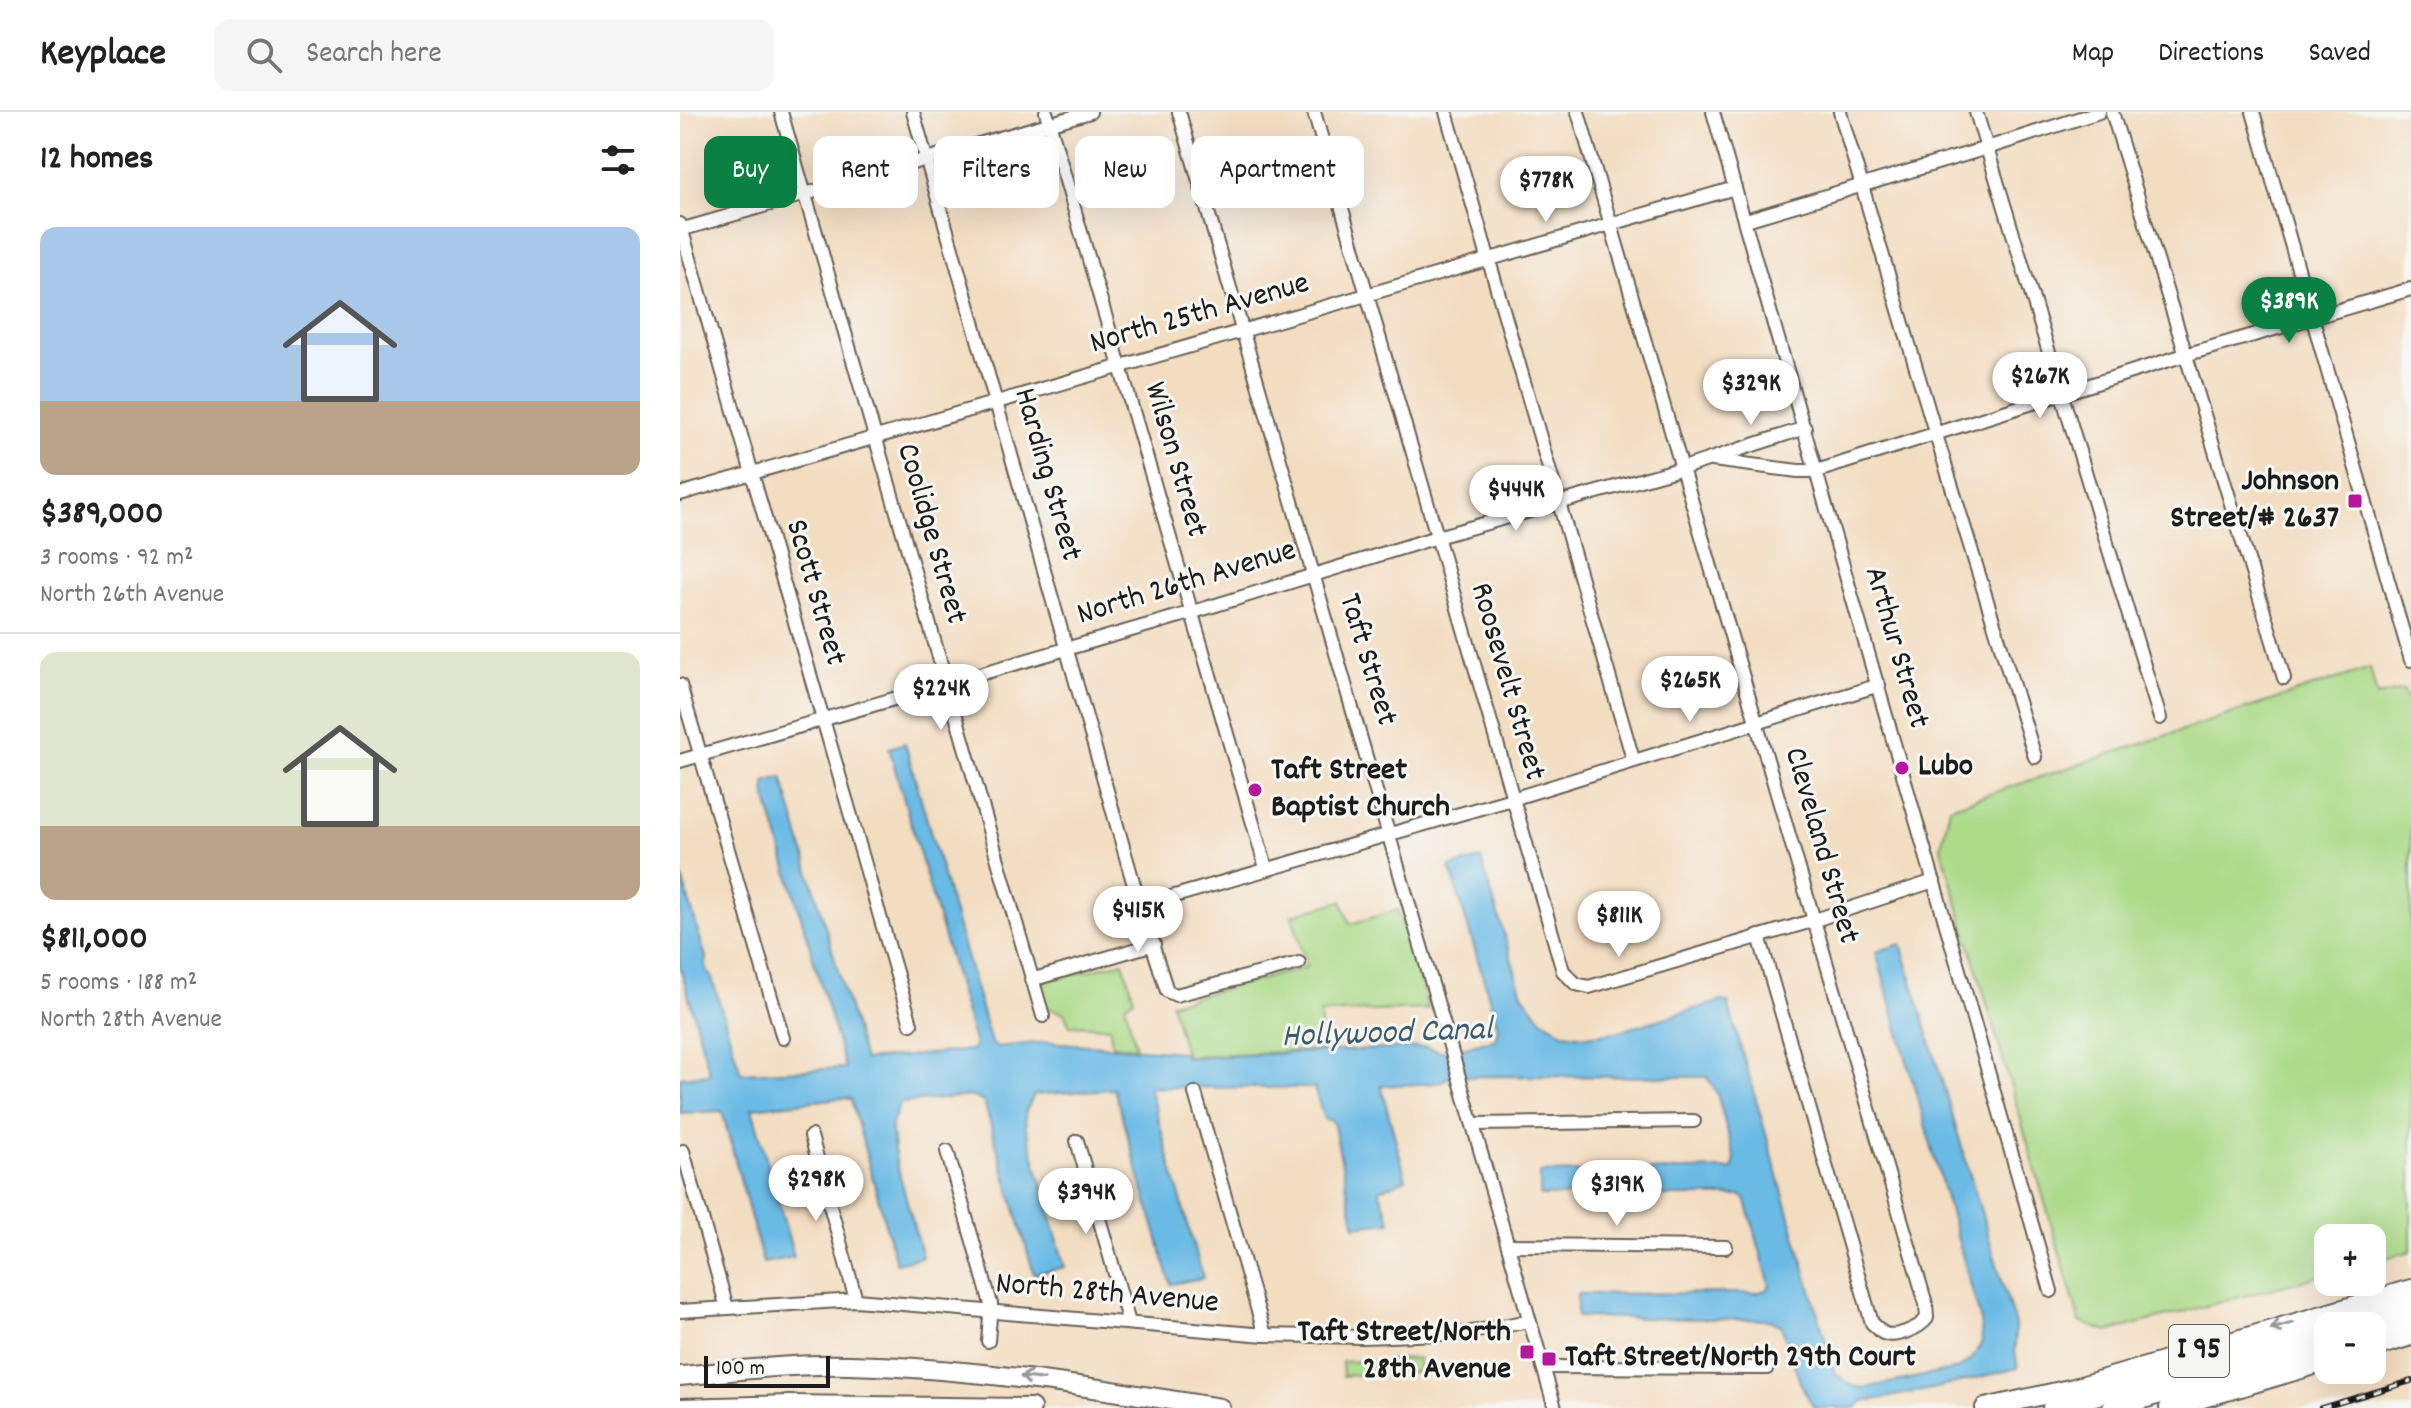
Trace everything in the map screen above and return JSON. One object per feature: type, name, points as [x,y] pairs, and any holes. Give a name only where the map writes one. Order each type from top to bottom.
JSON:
[{"type":"highway","name":"I 95","points":[[1985,1408],[2074,1388],[2411,1289]]},
{"type":"highway","points":[[2386,1313],[2411,1306]]},
{"type":"highway","points":[[2386,1329],[2411,1321]]},
{"type":"highway","points":[[2052,1408],[2314,1334]]},
{"type":"highway","points":[[2386,1344],[2411,1336]]},
{"type":"highway","points":[[2112,1408],[2314,1349]]},
{"type":"highway","name":"I 95","points":[[2169,1408],[2314,1365]]},
{"type":"highway","points":[[680,1376],[793,1366],[941,1369],[1038,1379],[1220,1408]]},
{"type":"highway","points":[[680,1408],[789,1405],[1031,1408]]},
{"type":"street","name":"Coolidge Street","points":[[781,112],[1043,1016]]},
{"type":"street","name":"Harding Street","points":[[913,112],[1167,991],[1176,995],[1299,963]]},
{"type":"street","points":[[681,228],[927,159],[1048,118],[1090,112]]},
{"type":"street","name":"Taft Street","points":[[1179,112],[1555,1408]]},
{"type":"street","name":"Roosevelt Street","points":[[1314,112],[1563,971],[1576,984],[1589,987],[1759,936]]},
{"type":"street","points":[[1446,112],[1633,759]]},
{"type":"street","name":"Cleveland Street","points":[[1578,112],[1926,1304],[1927,1318],[1922,1326],[1892,1335],[1883,1333],[1872,1323],[1759,936]]},
{"type":"street","name":"Arthur Street","points":[[1713,112],[2051,1291]]},
{"type":"street","points":[[1840,112],[2035,757]]},
{"type":"street","points":[[1976,112],[2160,718]]},
{"type":"street","points":[[1746,220],[2099,112]]},
{"type":"street","points":[[2112,112],[2284,678]]},
{"type":"street","points":[[2253,112],[2411,660]]},
{"type":"street","name":"Wilson Street","points":[[1048,118],[1266,868]]},
{"type":"street","name":"North 25th Avenue","points":[[680,494],[1735,188]]},
{"type":"street","name":"Scott Street","points":[[681,228],[911,1024]]},
{"type":"street","name":"North 26th Avenue","points":[[1709,460],[1817,471],[2185,355],[2411,289]]},
{"type":"street","name":"North 26th Avenue","points":[[680,761],[1190,613],[1437,537],[1683,468],[1805,428]]},
{"type":"street","points":[[680,685],[783,1038]]},
{"type":"street","points":[[1140,906],[1512,799],[1879,685]]},
{"type":"street","points":[[1759,936],[1934,881]]},
{"type":"street","points":[[1031,980],[1154,944]]},
{"type":"street","points":[[1195,1093],[1265,1335]]},
{"type":"street","points":[[1474,1124],[1694,1121]]},
{"type":"street","points":[[811,1136],[856,1300]]},
{"type":"street","points":[[1077,1141],[1129,1323]]},
{"type":"street","points":[[683,1151],[727,1308]]},
{"type":"street","points":[[947,1151],[991,1304],[988,1341]]},
{"type":"street","points":[[1508,1245],[1726,1247]]},
{"type":"street","name":"North 28th Avenue","points":[[680,1311],[856,1300],[1265,1335],[1363,1337],[1490,1330],[1529,1321]]},
{"type":"street","points":[[1543,1367],[1767,1368]]},
{"type":"green space","points":[[2370,668],[2377,696],[2404,690],[2411,715],[2411,1251],[2386,1258],[2386,1224],[2314,1224],[2314,1278],[2107,1332],[2080,1322],[1941,847],[1950,807]]},
{"type":"green space","points":[[1342,901],[1350,924],[1398,910],[1428,1009],[1320,1013],[1323,1050],[1186,1056],[1171,1003],[1307,967],[1292,915]]},
{"type":"green space","points":[[1123,962],[1134,999],[1125,1005],[1136,1047],[1112,1045],[1110,1027],[1070,1025],[1064,1013],[1046,1007],[1038,983]]},
{"type":"green space","points":[[1418,1358],[1419,1372],[1389,1374],[1388,1360]]},
{"type":"green space","points":[[1372,1361],[1373,1374],[1343,1376],[1342,1362]]},
{"type":"water","points":[[905,743],[991,1043],[996,1047],[1047,1042],[1183,1052],[1185,1058],[1426,1047],[1453,1051],[1495,1040],[1498,1027],[1450,867],[1481,859],[1522,994],[1542,1019],[1564,1033],[1585,1036],[1617,1032],[1722,1001],[1728,1003],[1835,1373],[1853,1386],[1865,1388],[1958,1369],[1971,1360],[1982,1342],[1981,1321],[1876,952],[1901,944],[2015,1325],[2018,1368],[1862,1402],[1855,1408],[1814,1408],[1800,1382],[1781,1325],[1770,1320],[1577,1317],[1577,1294],[1755,1293],[1766,1290],[1770,1285],[1742,1196],[1540,1196],[1540,1173],[1732,1169],[1735,1160],[1717,1093],[1707,1077],[1480,1076],[1447,1078],[1437,1083],[1381,1086],[1406,1179],[1379,1190],[1391,1222],[1355,1226],[1333,1121],[1324,1119],[1314,1088],[1149,1087],[1203,1278],[1171,1284],[1114,1089],[1034,1095],[1025,1113],[1026,1128],[1065,1267],[1034,1274],[984,1102],[971,1096],[900,1103],[891,1126],[895,1157],[922,1257],[896,1263],[851,1099],[752,1108],[794,1257],[763,1263],[722,1111],[680,1113],[680,1077],[710,1074],[680,966],[680,871],[741,1073],[845,1068],[766,796],[765,782],[782,777],[864,1060],[972,1050],[975,1045],[889,748]]},
{"type":"railway","points":[[2321,1408],[2411,1381]]},
{"type":"place","name":"Johnson Street/# 2637","points":[[2355,501]]},
{"type":"place","name":"Lubo","points":[[1902,768]]},
{"type":"place","name":"Taft Street Baptist Church","points":[[1255,790]]},
{"type":"place","name":"Taft Street/North 28th Avenue","points":[[1527,1352]]},
{"type":"place","name":"Taft Street/North 29th Court","points":[[1549,1359]]},
{"type":"water label","name":"Hollywood Canal","points":[[1387,1035]]}]
